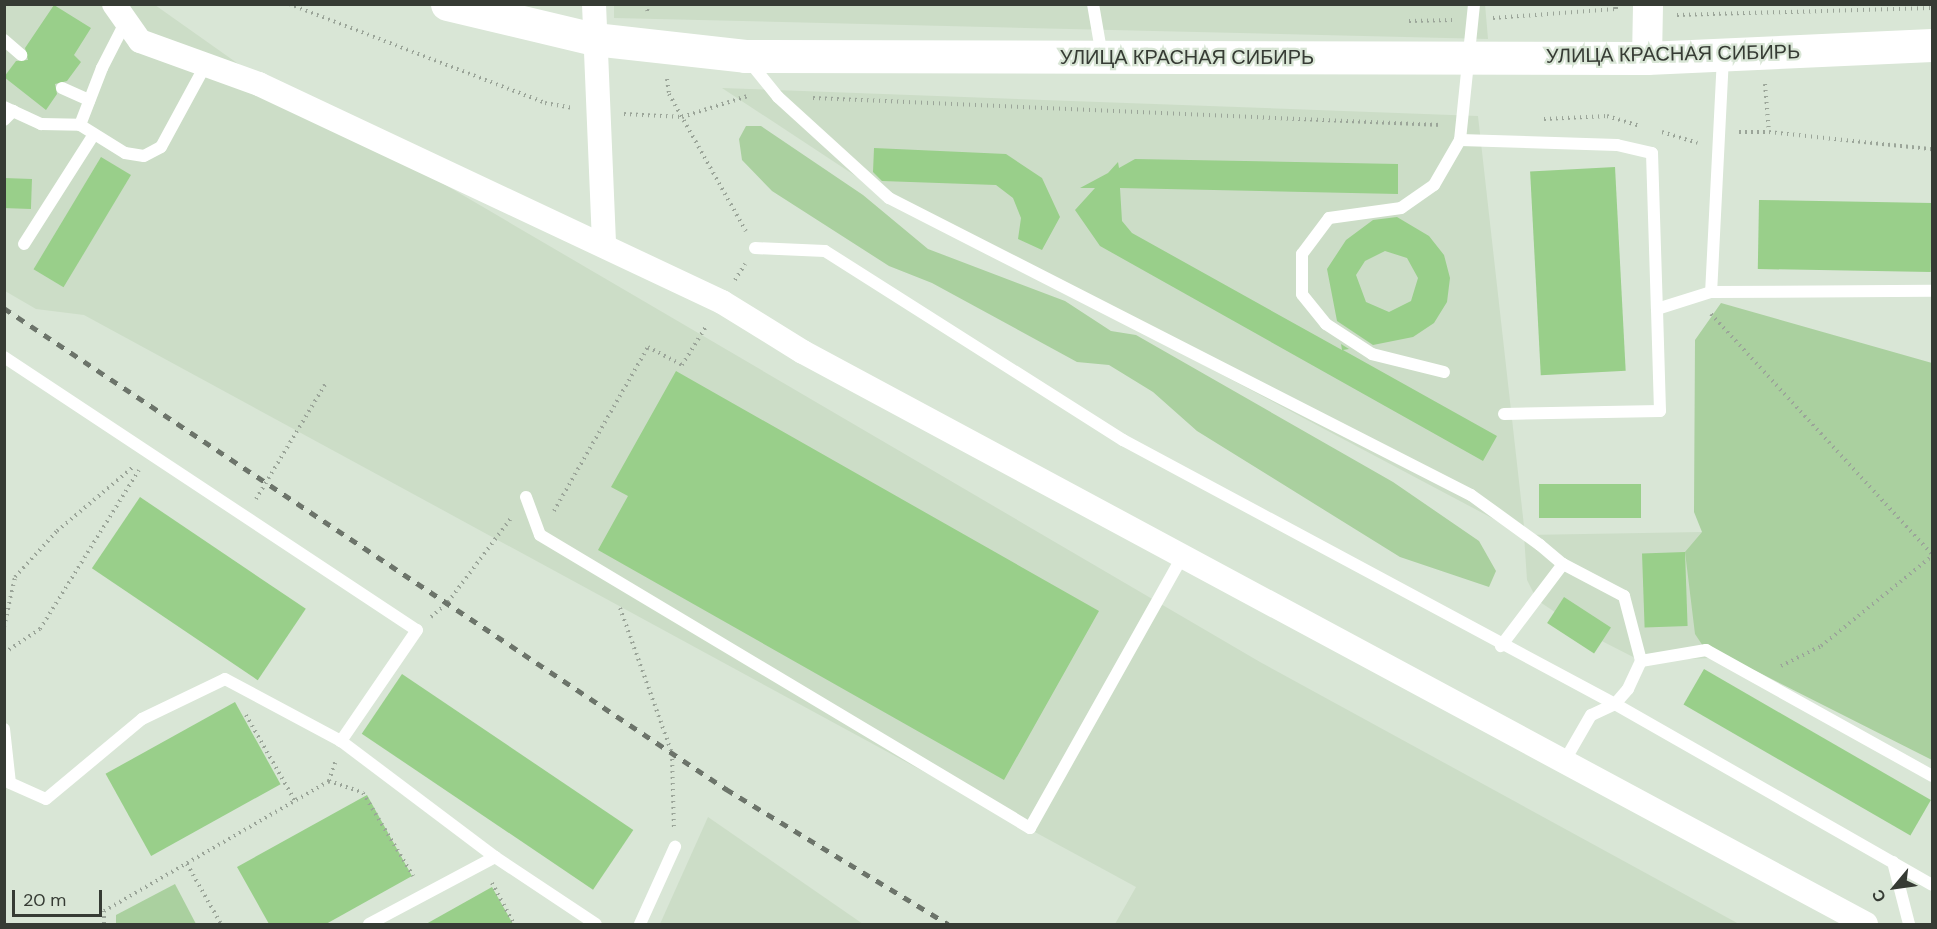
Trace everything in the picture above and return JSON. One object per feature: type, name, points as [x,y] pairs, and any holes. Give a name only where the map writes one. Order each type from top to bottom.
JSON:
[{"type":"main road","name":"УЛИЦА КРАСНАЯ СИБИРЬ","points":[[447,4],[594,39],[745,56],[1647,58],[1723,57],[1932,45]]},
{"type":"street","points":[[594,4],[604,245]]},
{"type":"street","points":[[1647,58],[1648,10]]},
{"type":"street","points":[[120,13],[140,41],[259,84],[722,302],[803,352],[1866,924]]},
{"type":"lane","points":[[1093,4],[1103,57]]},
{"type":"lane","points":[[1444,372],[1372,354],[1326,324],[1302,294],[1302,254],[1329,218],[1401,208],[1434,185],[1460,140],[1474,4]]},
{"type":"lane","points":[[80,125],[120,13]]},
{"type":"lane","points":[[4,40],[21,55]]},
{"type":"lane","points":[[745,56],[778,97],[890,198],[1471,495],[1563,564],[1624,596],[1641,661],[1628,689],[1615,704],[1591,716],[1564,762]]},
{"type":"lane","points":[[1711,292],[1723,57]]},
{"type":"lane","points":[[7,113],[41,124],[80,125],[125,153],[144,156],[161,147],[206,64]]},
{"type":"lane","points":[[62,88],[89,100]]},
{"type":"lane","points":[[24,244],[94,134]]},
{"type":"lane","points":[[1460,140],[1617,146],[1652,153],[1660,411],[1504,414]]},
{"type":"lane","points":[[755,248],[825,251],[1123,440],[1501,646],[1615,704],[1932,885]]},
{"type":"lane","points":[[1657,309],[1711,292],[1932,291]]},
{"type":"lane","points":[[4,357],[417,630],[341,741]]},
{"type":"lane","points":[[526,497],[540,535],[608,573],[1030,828],[1183,555]]},
{"type":"lane","points":[[1501,646],[1563,564]]},
{"type":"lane","points":[[1641,661],[1706,650],[1932,776]]},
{"type":"lane","points":[[4,729],[10,783],[46,799],[142,719],[225,679],[341,741],[495,857],[596,924]]},
{"type":"lane","points":[[640,924],[675,847]]},
{"type":"lane","points":[[369,924],[495,857]]},
{"type":"lane","points":[[1893,862],[1909,924]]},
{"type":"path","points":[[289,4],[545,103],[597,112],[682,117],[747,96],[1462,123]]},
{"type":"path","points":[[1409,21],[1474,20],[1616,7],[1648,10],[1759,11],[1932,8]]},
{"type":"path","points":[[1759,11],[1769,132]]},
{"type":"path","points":[[1540,119],[1607,116],[1703,145],[1744,130],[1932,149]]},
{"type":"path","points":[[1696,296],[1764,375],[1932,555],[1821,646],[1757,679]]},
{"type":"path","points":[[245,518],[326,383]]},
{"type":"path","points":[[4,627],[15,577],[57,531],[150,453]]},
{"type":"path","points":[[4,653],[39,629],[150,453]]},
{"type":"path","points":[[417,630],[448,602],[526,497]]},
{"type":"path","points":[[608,573],[672,753],[675,847]]},
{"type":"path","points":[[225,679],[295,801]]},
{"type":"path","points":[[104,924],[104,911],[329,781],[363,793],[424,895]]},
{"type":"path","points":[[187,864],[221,924]]},
{"type":"path","points":[[482,864],[514,924]]},
{"type":"shaded area","points":[[1485,4],[1488,39],[614,18],[614,5]]},
{"type":"shaded area","points":[[5,5],[155,5],[237,63],[1260,662],[1739,924],[1115,924],[1136,887],[84,315],[36,309],[5,291]]},
{"type":"shaded area","points":[[722,88],[1478,116],[1525,535],[1702,532],[1711,658],[1641,661],[1586,633],[1537,600],[1527,580],[1524,535],[889,198]]},
{"type":"shaded area","points":[[708,817],[863,924],[660,924]]},
{"type":"green space","points":[[746,126],[761,126],[863,195],[928,249],[1065,301],[1111,331],[1136,335],[1393,482],[1479,541],[1496,571],[1489,587],[1400,557],[1197,431],[1153,392],[1109,365],[1077,362],[932,283],[889,266],[772,191],[742,160],[739,139]]},
{"type":"green space","points":[[1721,303],[1932,363],[1932,760],[1756,671],[1711,658],[1695,634],[1685,552],[1702,532],[1694,512],[1695,340]]},
{"type":"green space","points":[[175,884],[196,924],[116,924],[116,915]]},
{"type":"building","points":[[54,5],[91,28],[74,55],[81,62],[67,81],[55,84],[57,94],[46,110],[4,77],[16,61],[28,60],[25,48]]},
{"type":"building","points":[[874,148],[1006,154],[1042,178],[1060,217],[1042,250],[1018,239],[1021,218],[1013,198],[996,185],[882,181],[873,172]]},
{"type":"building","points":[[101,157],[131,175],[64,287],[34,269]]},
{"type":"building","points":[[1135,159],[1398,164],[1398,194],[1120,188],[1122,221],[1132,233],[1342,350],[1341,344],[1349,349],[1343,350],[1497,436],[1483,461],[1100,246],[1075,210],[1095,188],[1080,188],[1108,173],[1118,162],[1119,168]]},
{"type":"building","points":[[1615,167],[1626,371],[1541,375],[1530,171]]},
{"type":"building","points":[[4,178],[32,179],[31,209],[4,208]]},
{"type":"building","points":[[1759,200],[1932,203],[1931,272],[1758,269]]},
{"type":"building","points":[[1397,217],[1429,236],[1444,255],[1450,278],[1447,302],[1434,323],[1413,337],[1373,345],[1337,321],[1327,269],[1346,240],[1373,220]],"holes":[[[1385,251],[1407,258],[1418,278],[1411,301],[1389,312],[1366,302],[1356,275],[1365,261]]]},
{"type":"building","points":[[676,371],[1099,611],[1004,780],[598,550],[628,496],[611,487]]},
{"type":"building","points":[[1539,484],[1641,484],[1641,518],[1539,518]]},
{"type":"building","points":[[140,497],[306,609],[258,680],[92,568]]},
{"type":"building","points":[[1685,552],[1688,626],[1645,627],[1642,554]]},
{"type":"building","points":[[1564,597],[1611,627],[1594,653],[1547,623]]},
{"type":"building","points":[[1704,669],[1931,800],[1910,836],[1684,705]]},
{"type":"building","points":[[402,674],[633,830],[593,890],[362,734]]},
{"type":"building","points":[[235,702],[281,784],[151,856],[106,774]]},
{"type":"building","points":[[367,795],[412,876],[326,924],[269,924],[237,867]]},
{"type":"building","points":[[492,887],[513,924],[426,924]]},
{"type":"railway","points":[[4,308],[726,789],[948,924]]}]
